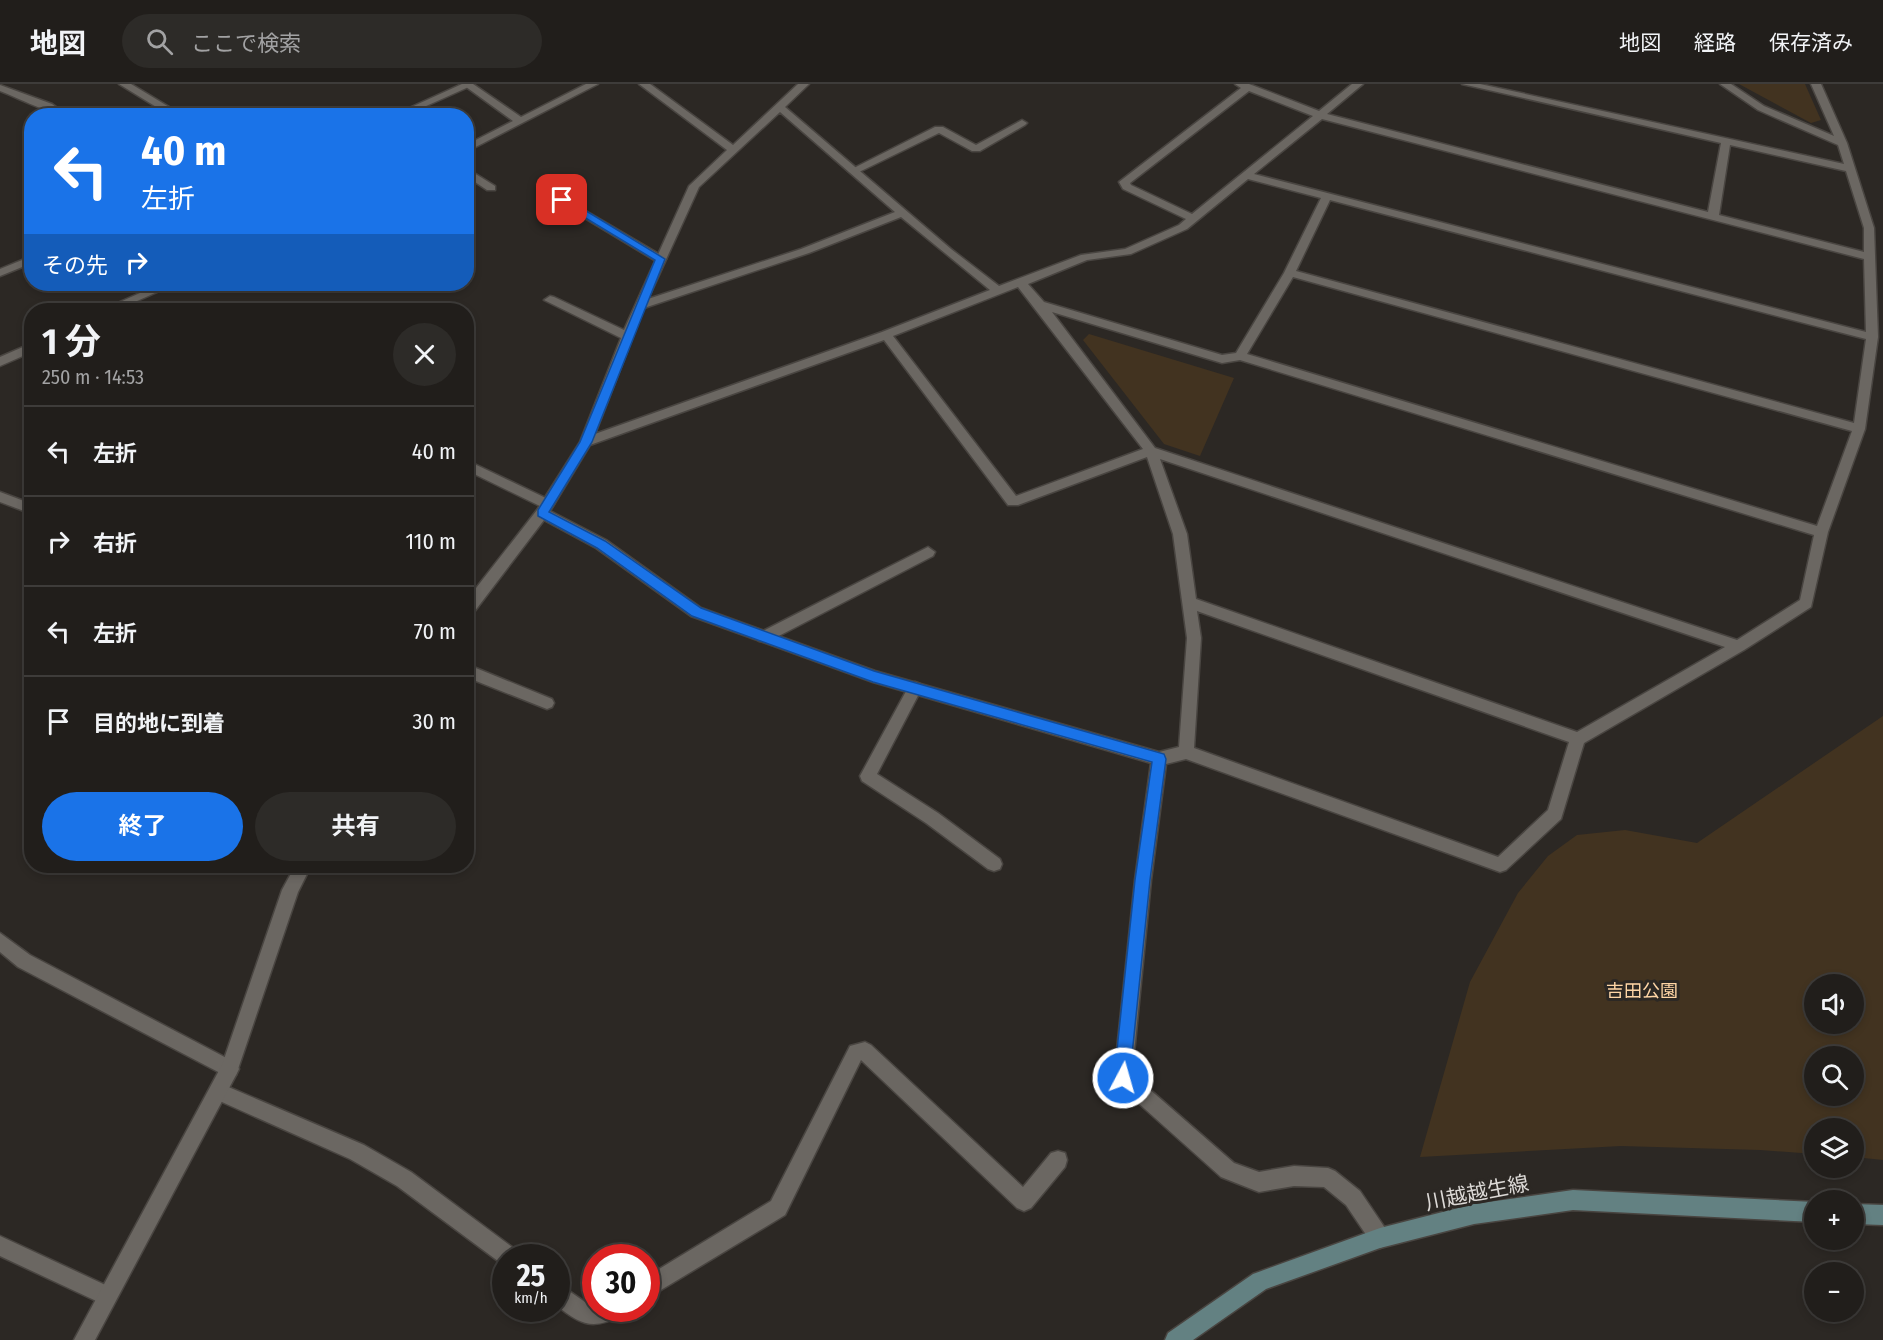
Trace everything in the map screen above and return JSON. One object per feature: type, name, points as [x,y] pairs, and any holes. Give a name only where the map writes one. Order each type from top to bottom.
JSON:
[{"type":"main road","name":"川越越生線","points":[[1175,1340],[1260,1281],[1380,1238],[1474,1214],[1573,1200],[1804,1211]]},
{"type":"main road","points":[[1864,1214],[1883,1215]]},
{"type":"street","points":[[124,84],[165,108]]},
{"type":"street","points":[[414,108],[468,84],[519,120]]},
{"type":"street","points":[[474,144],[593,84]]},
{"type":"street","points":[[644,84],[734,150]]},
{"type":"street","points":[[474,601],[544,509],[586,442],[640,306],[694,186],[804,84]]},
{"type":"street","points":[[586,442],[886,335],[1085,257],[1127,252],[1183,227],[1358,84]]},
{"type":"street","points":[[1467,84],[1851,169]]},
{"type":"street","points":[[1725,84],[1761,108],[1842,143]]},
{"type":"street","points":[[474,469],[601,544],[696,612],[873,676],[1159,759],[1186,752],[1500,866],[1555,814],[1578,738],[1739,646],[1806,603],[1821,532],[1859,429],[1872,337],[1869,228],[1842,143],[1816,84]]},
{"type":"street","points":[[1194,219],[1127,187],[1124,182],[1244,86],[1319,115],[1871,257]]},
{"type":"street","points":[[0,88],[52,108]]},
{"type":"street","points":[[780,107],[853,171],[998,291]]},
{"type":"street","points":[[853,171],[939,129],[976,149],[1022,123]]},
{"type":"street","points":[[1713,216],[1726,141]]},
{"type":"street","points":[[474,176],[491,188]]},
{"type":"street","points":[[1246,176],[1872,337]]},
{"type":"street","points":[[1240,356],[1290,273],[1327,196]]},
{"type":"street","points":[[562,200],[660,259]]},
{"type":"street","points":[[640,306],[805,251],[903,212]]},
{"type":"street","points":[[0,273],[24,262]]},
{"type":"street","points":[[1290,273],[1859,429]]},
{"type":"street","points":[[1020,282],[1040,305],[1151,452],[1180,534],[1194,638],[1186,752]]},
{"type":"street","points":[[124,303],[153,291]]},
{"type":"street","points":[[550,300],[629,337]]},
{"type":"street","points":[[1040,305],[1222,359],[1240,356],[1821,532]]},
{"type":"street","points":[[886,335],[1013,502],[1151,452],[1739,646]]},
{"type":"street","points":[[0,362],[24,351]]},
{"type":"street","points":[[0,497],[24,507]]},
{"type":"street","points":[[764,637],[928,552]]},
{"type":"street","points":[[1191,603],[1578,738]]},
{"type":"street","points":[[474,673],[547,703]]},
{"type":"street","points":[[915,688],[868,776],[932,818],[994,864]]},
{"type":"street","points":[[1159,759],[1143,880],[1123,1078],[1228,1170],[1259,1182],[1294,1176],[1328,1178],[1353,1198],[1380,1238]]},
{"type":"street","points":[[84,1340],[230,1069],[290,890],[299,873]]},
{"type":"street","points":[[0,941],[24,961],[230,1069]]},
{"type":"street","points":[[660,1281],[778,1209],[856,1052],[865,1051],[1024,1201],[1058,1160]]},
{"type":"street","points":[[219,1092],[357,1152],[404,1179],[492,1244]]},
{"type":"street","points":[[0,1246],[107,1296]]},
{"type":"green space","points":[[1739,84],[1805,84],[1821,120],[1811,123]]},
{"type":"green space","points":[[1089,334],[1234,378],[1200,456],[1164,444],[1083,340]]},
{"type":"green space","name":"吉田公園","points":[[1883,716],[1883,1160],[1864,1158],[1864,1118],[1804,1118],[1804,1153],[1621,1146],[1420,1157],[1470,982],[1518,893],[1548,856],[1577,835],[1625,830],[1697,843]]},
{"type":"route","points":[[562,200],[660,259],[586,442],[542,513],[601,544],[696,612],[873,676],[1159,759],[1143,880],[1123,1078]]}]
